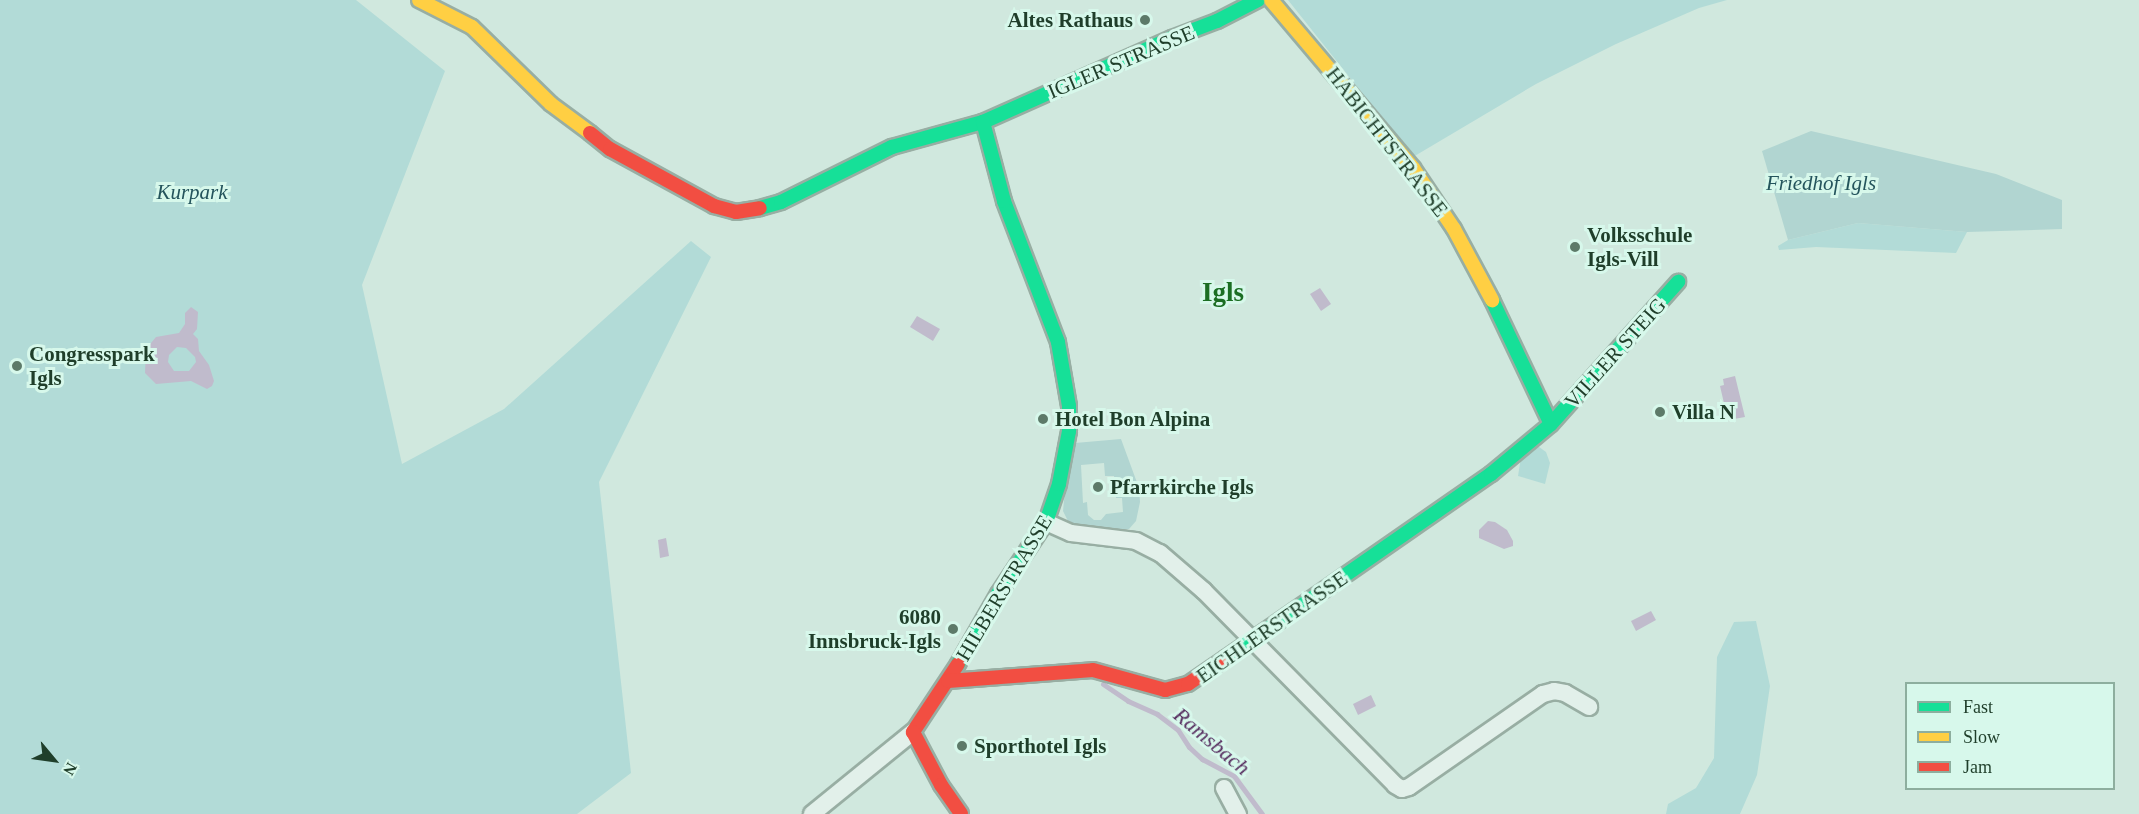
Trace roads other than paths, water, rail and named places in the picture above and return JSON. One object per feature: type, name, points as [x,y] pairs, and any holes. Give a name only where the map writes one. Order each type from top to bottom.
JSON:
[{"type":"main road","name":"IGLER STRASSE","points":[[422,0],[460,19],[492,44],[529,83],[585,132],[663,180],[727,210],[749,212],[781,202],[892,147],[983,122],[1172,38],[1217,21],[1258,0]]},
{"type":"main road","name":"HABICHTSTRASSE","points":[[1271,0],[1413,168],[1454,229],[1480,275],[1551,424]]},
{"type":"main road","name":"HILBERSTRASSE","points":[[913,732],[948,681],[998,594],[1046,522],[1059,484],[1069,431],[1069,406],[1060,348],[1004,201],[983,122]]},
{"type":"main road","name":"VILLER STEIG","points":[[1551,424],[1678,282]]},
{"type":"main road","name":"EICHLERSTRASSE","points":[[948,681],[1027,677],[1067,670],[1093,670],[1165,690],[1188,684],[1491,474],[1551,424]]},
{"type":"main road","points":[[913,732],[941,785],[961,814]]},
{"type":"street","points":[[1046,522],[1071,533],[1110,536],[1147,546],[1204,591],[1395,785],[1402,789],[1409,787],[1543,694],[1565,693],[1589,707]]},
{"type":"street","points":[[812,814],[913,732]]},
{"type":"street","points":[[1224,788],[1238,814]]},
{"type":"waterway","name":"Ramsbach","points":[[1103,684],[1128,701],[1157,714],[1178,730],[1189,747],[1202,759],[1234,776],[1262,814]]},
{"type":"place","name":"Altes Rathaus","points":[[1145,20]]},
{"type":"place","name":"Volksschule Igls-Vill","points":[[1575,247]]},
{"type":"place","name":"Congresspark Igls","points":[[17,366]]},
{"type":"place","name":"Villa N","points":[[1660,412]]},
{"type":"place","name":"Hotel Bon Alpina","points":[[1043,419]]},
{"type":"place","name":"Pfarrkirche Igls","points":[[1098,487]]},
{"type":"place","name":"6080 Innsbruck-Igls","points":[[953,629]]},
{"type":"place","name":"Sporthotel Igls","points":[[962,746]]},
{"type":"district","name":"Igls","points":[[1223,293]]},
{"type":"park label","name":"Friedhof Igls","points":[[1821,183]]},
{"type":"park label","name":"Kurpark","points":[[192,192]]}]
